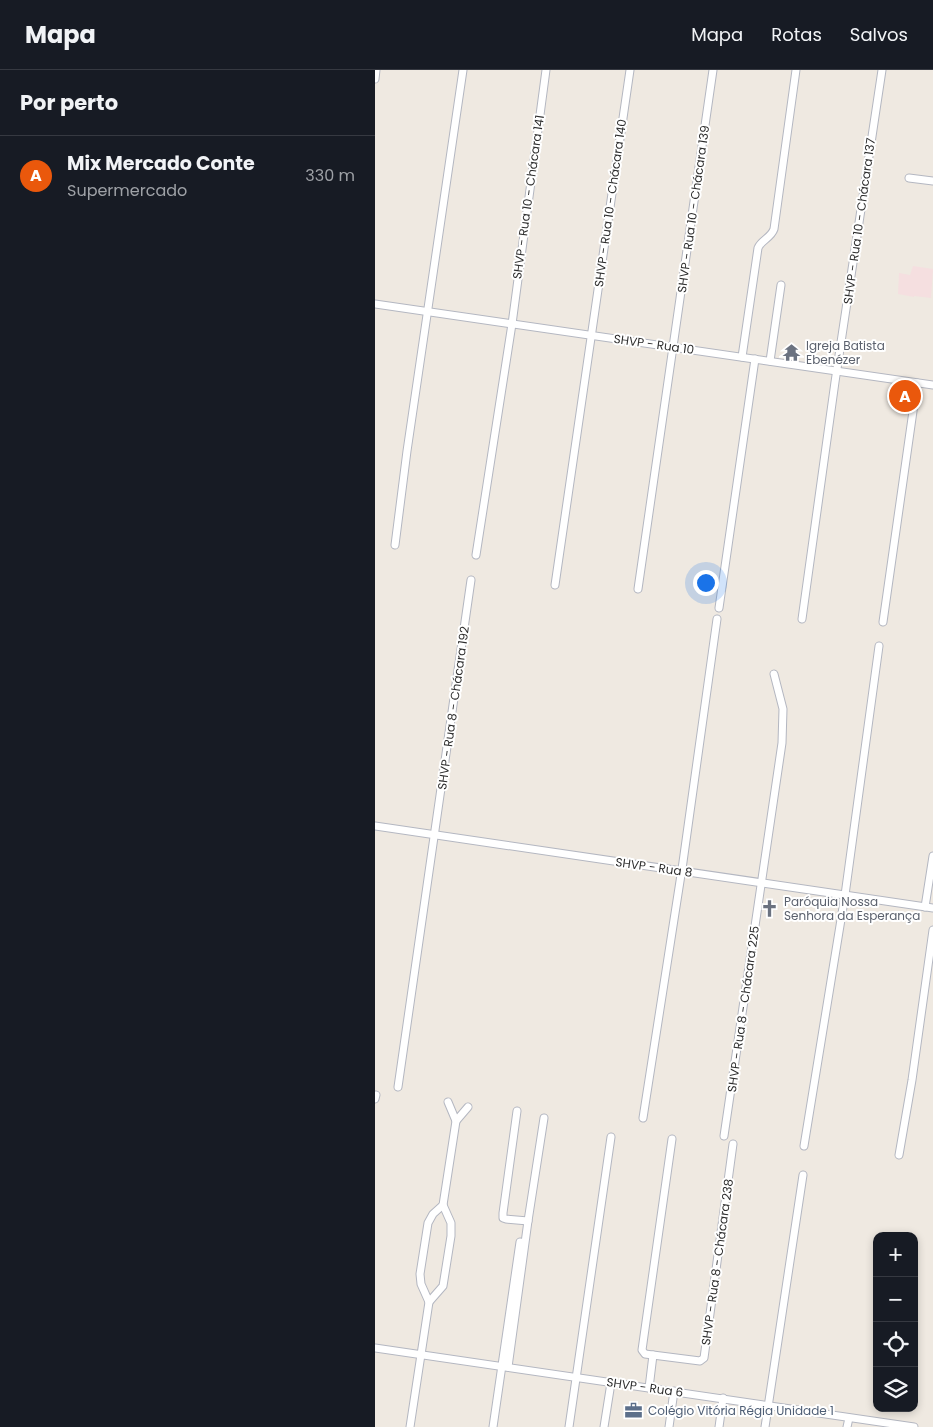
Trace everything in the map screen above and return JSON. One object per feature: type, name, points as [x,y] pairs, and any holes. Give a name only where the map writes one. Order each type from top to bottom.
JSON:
[{"type":"street","points":[[375,79],[376,70]]},
{"type":"street","points":[[395,545],[463,70]]},
{"type":"street","name":"SHVP - Rua 10 - Chácara 141","points":[[476,555],[512,324],[546,70]]},
{"type":"street","name":"SHVP - Rua 10 - Chácara 140","points":[[555,585],[630,70]]},
{"type":"street","name":"SHVP - Rua 10 - Chácara 139","points":[[639,589],[713,70]]},
{"type":"street","points":[[742,357],[758,248],[760,243],[771,236],[774,230],[796,70]]},
{"type":"street","name":"SHVP - Rua 10 - Chácara 137","points":[[802,618],[882,70]]},
{"type":"street","points":[[909,178],[933,181]]},
{"type":"street","points":[[770,362],[781,285]]},
{"type":"street","name":"SHVP - Rua 10","points":[[375,304],[933,385]]},
{"type":"street","points":[[719,608],[755,359]]},
{"type":"street","points":[[883,622],[917,383]]},
{"type":"street","name":"SHVP - Rua 8 - Chácara 192","points":[[398,1087],[471,580]]},
{"type":"street","points":[[643,1118],[717,619]]},
{"type":"street","points":[[804,1146],[845,895],[879,646]]},
{"type":"street","name":"SHVP - Rua 8 - Chácara 225","points":[[724,1136],[784,721],[783,709],[774,674]]},
{"type":"street","name":"SHVP - Rua 8","points":[[375,826],[933,908]]},
{"type":"street","points":[[925,907],[933,856]]},
{"type":"street","points":[[899,1155],[912,1080],[933,930]]},
{"type":"street","points":[[375,1099],[376,1095]]},
{"type":"street","points":[[410,1427],[429,1302],[443,1283],[451,1236],[451,1223],[443,1205],[455,1121],[448,1102]]},
{"type":"street","points":[[455,1121],[469,1107]]},
{"type":"street","points":[[517,1111],[503,1218],[525,1224]]},
{"type":"street","points":[[493,1427],[505,1366],[525,1224],[544,1118]]},
{"type":"street","points":[[569,1427],[611,1137]]},
{"type":"street","points":[[649,1388],[653,1356],[645,1354],[642,1350],[672,1139]]},
{"type":"street","name":"SHVP - Rua 8 - Chácara 238","points":[[653,1356],[700,1362],[704,1358],[733,1144]]},
{"type":"street","points":[[765,1427],[803,1175]]},
{"type":"street","points":[[429,1302],[420,1278],[428,1223],[433,1214],[443,1205]]},
{"type":"street","name":"SHVP - Rua 6","points":[[375,1348],[723,1398],[879,1424],[914,1427]]},
{"type":"street","points":[[605,1427],[611,1383]]},
{"type":"street","points":[[669,1427],[674,1391]]},
{"type":"street","points":[[719,1427],[723,1398]]},
{"type":"street","points":[[847,1427],[849,1418]]},
{"type":"shaded area","points":[[913,266],[933,269],[931,298],[898,294],[899,273],[910,275]]},
{"type":"place","name":"Igreja Batista Ebenézer","points":[[792,352]]},
{"type":"place","name":"Mix Mercado Conte","points":[[905,396]]},
{"type":"place","name":"Paróquia Nossa Senhora da Esperança","points":[[770,908]]},
{"type":"place","name":"Colégio Vitória Régia Unidade 1","points":[[634,1410]]}]
